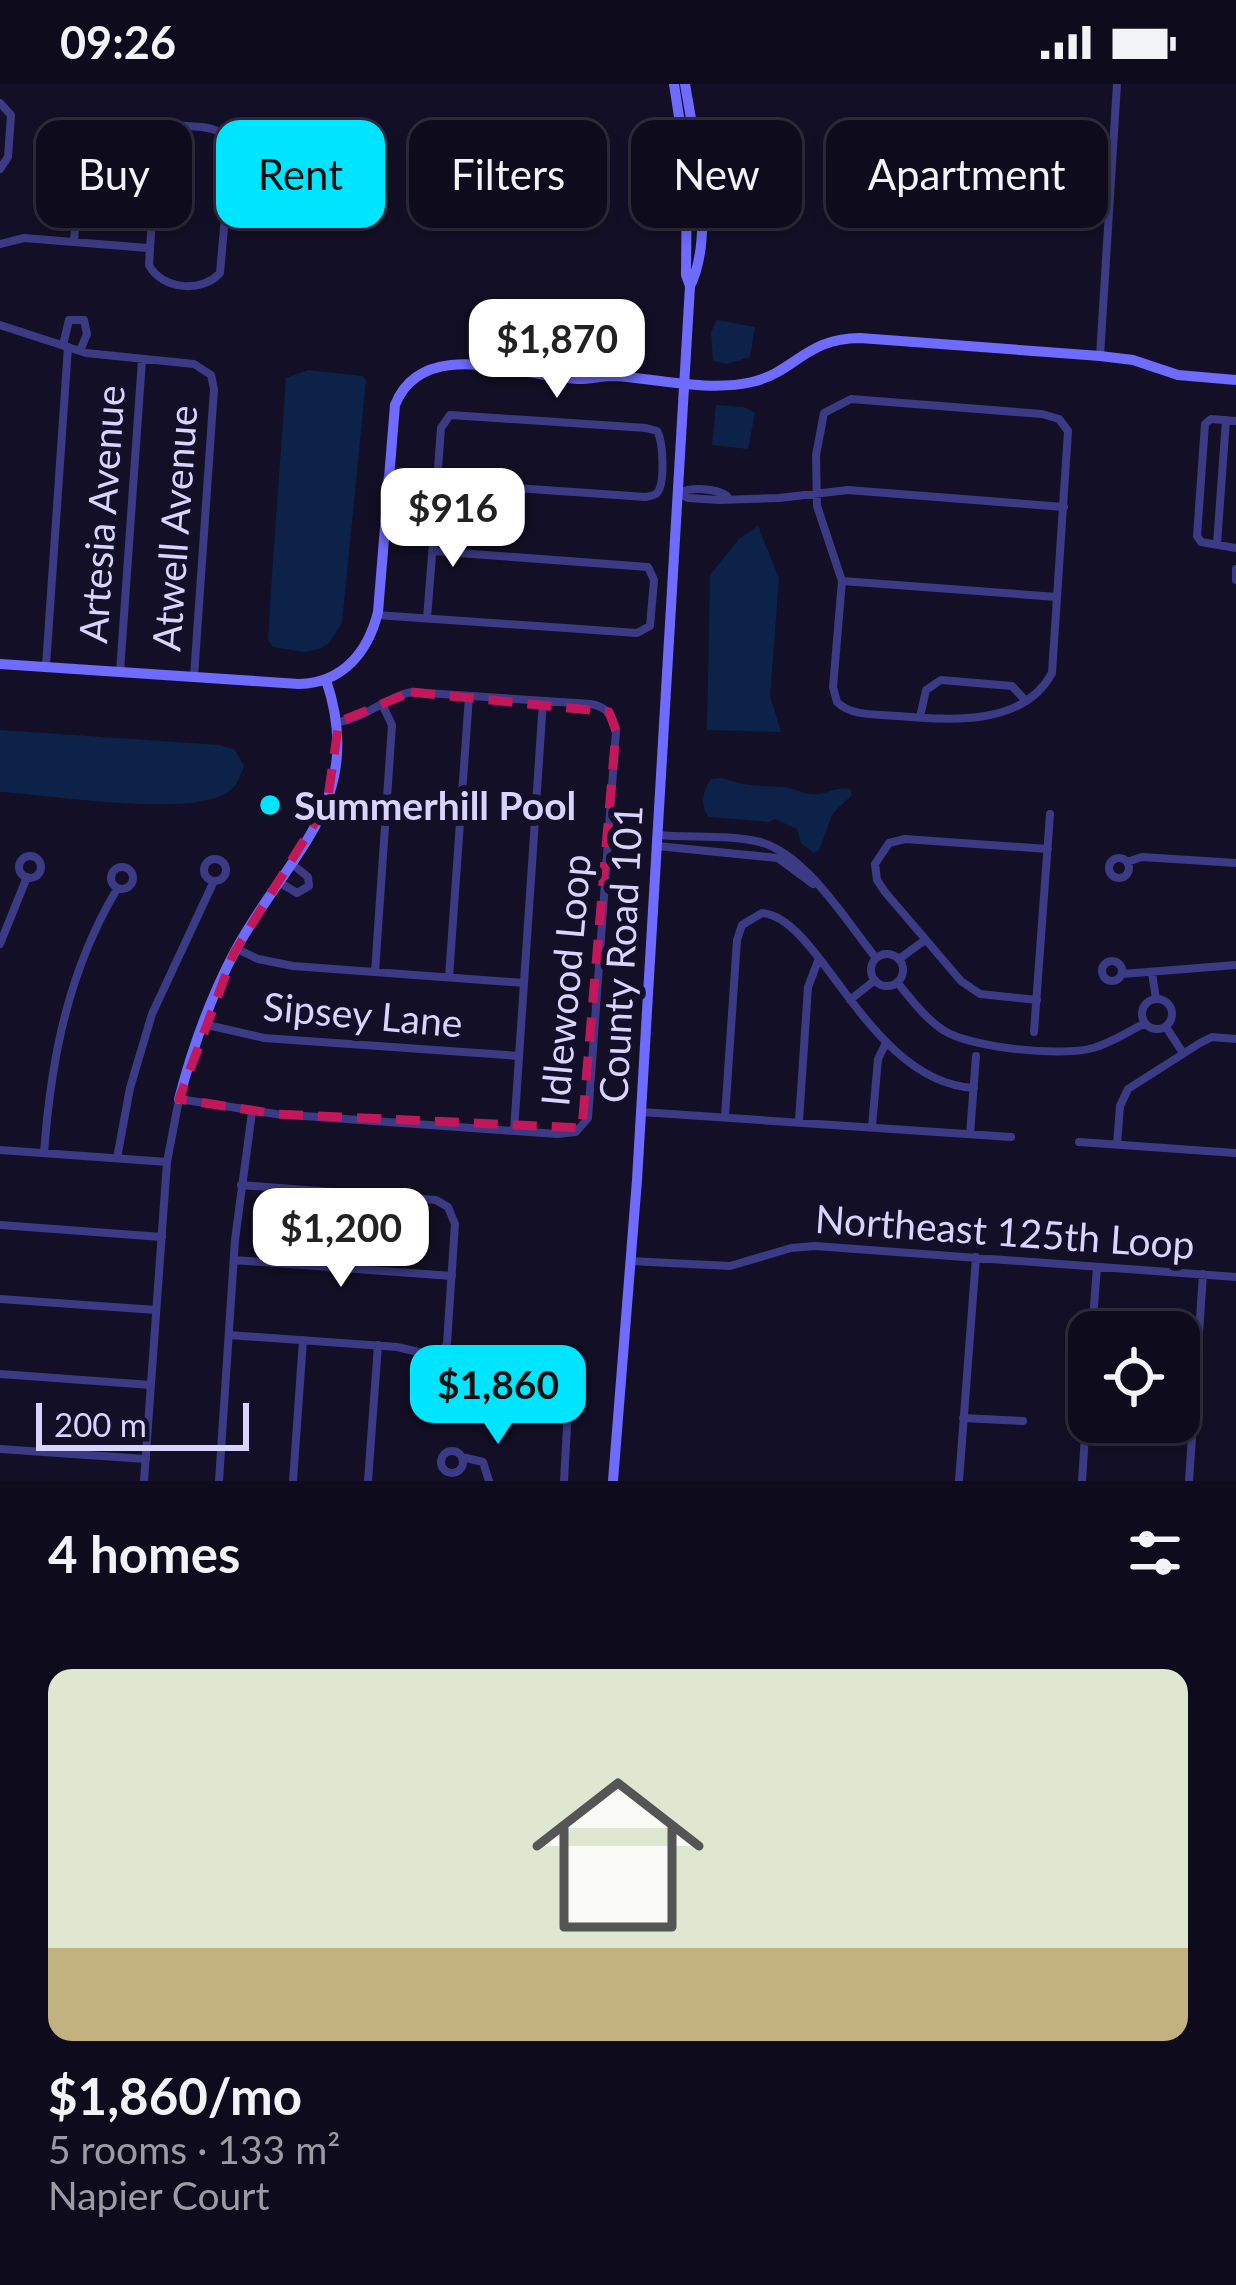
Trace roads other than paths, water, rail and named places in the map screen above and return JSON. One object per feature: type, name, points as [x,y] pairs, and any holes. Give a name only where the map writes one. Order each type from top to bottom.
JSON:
[{"type":"street","name":"County Road 101","points":[[674,84],[683,109]]},
{"type":"street","name":"County Road 101","points":[[613,1481],[690,286],[695,276],[695,199],[683,109],[685,84]]},
{"type":"street","points":[[1100,356],[1119,84]]},
{"type":"street","points":[[0,103],[11,115],[8,157],[0,169]]},
{"type":"street","points":[[150,228],[152,272],[162,281],[202,286],[220,273],[230,143],[212,128],[192,127]]},
{"type":"street","points":[[74,242],[75,228]]},
{"type":"street","points":[[0,244],[23,238],[148,248]]},
{"type":"street","points":[[46,667],[69,320],[84,320],[87,334],[80,351]]},
{"type":"street","name":"Atwell Avenue","points":[[0,325],[80,351],[194,364],[213,381],[194,677]]},
{"type":"street","points":[[0,664],[299,684],[326,680],[361,653],[377,615],[391,419],[400,392],[408,382],[442,365],[510,369],[557,378],[755,382],[838,338],[1100,356],[1133,360],[1178,375],[1236,380]]},
{"type":"street","name":"Artesia Avenue","points":[[120,672],[142,360]]},
{"type":"street","points":[[840,402],[1027,412],[1059,419],[1068,438],[1052,673],[1024,699],[999,713],[969,720],[851,712],[837,702],[833,686],[842,581],[820,519],[816,492],[816,455],[824,412],[840,402]]},
{"type":"street","points":[[387,479],[652,496],[660,488],[663,441],[657,431],[646,428],[450,416],[441,428],[437,482]]},
{"type":"street","points":[[1217,544],[1231,421],[1211,419],[1205,426],[1197,537],[1201,542],[1236,548]]},
{"type":"street","points":[[679,493],[687,489],[728,497],[779,498],[864,491],[1064,507]]},
{"type":"street","points":[[427,618],[435,518]]},
{"type":"street","points":[[377,615],[637,633],[651,621],[654,580],[648,567],[432,551]]},
{"type":"street","points":[[1236,569],[1236,580]]},
{"type":"street","points":[[842,581],[1057,597]]},
{"type":"street","points":[[144,1481],[167,1162],[179,1099],[203,1024],[237,949],[327,803],[338,722],[326,680]]},
{"type":"street","points":[[920,718],[926,690],[941,680],[1012,686],[1024,699]]},
{"type":"street","name":"Idlewood Loop","points":[[179,1099],[253,1112],[570,1135],[588,1118],[616,731],[613,717],[598,706],[411,692],[360,718],[338,722]]},
{"type":"street","points":[[449,977],[469,696]]},
{"type":"street","points":[[514,1131],[543,701]]},
{"type":"street","points":[[375,972],[392,725],[382,704]]},
{"type":"street","points":[[1034,1032],[1050,814]]},
{"type":"street","points":[[1037,1000],[980,994],[961,981],[877,880],[875,864],[889,843],[905,839],[1048,849]]},
{"type":"street","points":[[656,840],[778,858],[818,888],[876,958]]},
{"type":"street","points":[[1127,862],[1142,857],[1236,863]]},
{"type":"street","points":[[279,882],[297,893],[309,886],[308,877],[292,864]]},
{"type":"street","points":[[0,944],[27,878]]},
{"type":"street","points":[[117,1158],[130,1088],[152,1014],[214,881]]},
{"type":"street","points":[[44,1153],[52,1067],[65,1008],[83,957],[117,889]]},
{"type":"street","points":[[725,1116],[737,940],[742,925],[762,913],[780,917],[886,1043],[927,1075],[974,1088]]},
{"type":"street","points":[[899,959],[925,940]]},
{"type":"street","points":[[237,949],[273,963],[524,983]]},
{"type":"street","points":[[876,958],[891,954],[899,959],[903,969],[897,982]]},
{"type":"street","points":[[876,958],[871,971],[875,980],[883,985],[897,982]]},
{"type":"street","points":[[799,1121],[808,988],[818,961]]},
{"type":"street","points":[[1122,974],[1236,965]]},
{"type":"street","points":[[1152,974],[1156,999]]},
{"type":"street","points":[[850,1000],[875,980]]},
{"type":"street","points":[[897,982],[946,1032],[989,1045],[1075,1051],[1145,1023]]},
{"type":"street","points":[[1145,1023],[1144,1006],[1156,999]]},
{"type":"street","points":[[1145,1023],[1157,1030],[1172,1020],[1171,1007],[1156,999]]},
{"type":"street","name":"Sipsey Lane","points":[[203,1024],[283,1040],[519,1056]]},
{"type":"street","points":[[1166,1027],[1184,1053]]},
{"type":"street","points":[[1118,1144],[1120,1106],[1128,1089],[1212,1037],[1236,1039]]},
{"type":"street","points":[[872,1126],[878,1059],[886,1043]]},
{"type":"street","points":[[970,1134],[976,1056]]},
{"type":"street","points":[[219,1481],[234,1260],[253,1112]]},
{"type":"street","points":[[640,1112],[1011,1136]]},
{"type":"street","points":[[1079,1142],[1236,1153]]},
{"type":"street","points":[[0,1150],[167,1162]]},
{"type":"street","points":[[241,1186],[442,1203],[452,1211],[447,1342],[440,1361]]},
{"type":"street","points":[[0,1225],[162,1237]]},
{"type":"street","name":"Northeast 125th Loop","points":[[630,1261],[730,1266],[815,1246],[1236,1277]]},
{"type":"street","points":[[959,1481],[976,1257]]},
{"type":"street","points":[[234,1260],[452,1276]]},
{"type":"street","points":[[1093,1311],[1096,1267]]},
{"type":"street","points":[[1189,1481],[1203,1274]]},
{"type":"street","points":[[0,1299],[157,1310]]},
{"type":"street","points":[[229,1335],[412,1349],[478,1380],[546,1385],[560,1391],[568,1408],[564,1481]]},
{"type":"street","points":[[293,1481],[303,1340]]},
{"type":"street","points":[[368,1481],[378,1346]]},
{"type":"street","points":[[0,1374],[151,1385]]},
{"type":"street","points":[[963,1418],[1023,1421]]},
{"type":"street","points":[[1082,1481],[1085,1443]]},
{"type":"street","points":[[0,1449],[146,1459]]},
{"type":"street","points":[[463,1457],[483,1462],[489,1481]]},
{"type":"water","points":[[717,320],[755,327],[750,357],[727,364],[713,361],[711,332]]},
{"type":"water","points":[[308,370],[366,380],[342,623],[329,643],[304,652],[273,647],[268,640],[286,378]]},
{"type":"water","points":[[716,405],[744,407],[755,413],[748,449],[712,445]]},
{"type":"water","points":[[758,526],[779,579],[770,696],[781,732],[707,730],[710,575],[739,539]]},
{"type":"water","points":[[0,730],[220,745],[235,750],[244,766],[231,790],[186,803],[120,803],[0,792]]},
{"type":"water","points":[[711,779],[811,794],[850,789],[852,795],[833,813],[814,853],[801,843],[797,829],[775,819],[709,817],[704,793]]},
{"type":"place","name":"Summerhill Pool","points":[[270,805]]}]
